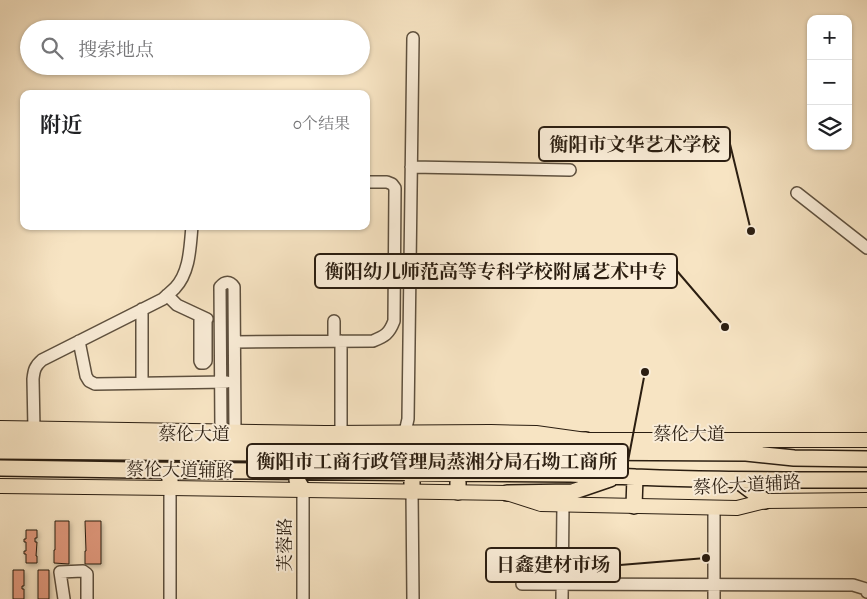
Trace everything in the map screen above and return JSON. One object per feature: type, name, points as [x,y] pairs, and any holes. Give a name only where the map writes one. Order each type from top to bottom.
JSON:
[{"type":"highway","points":[[0,437],[193,440],[218,434],[491,438],[557,448],[586,440]]},
{"type":"highway","points":[[536,434],[557,448]]},
{"type":"highway","name":"蔡伦大道","points":[[0,452],[531,455],[557,448],[746,453],[794,458],[867,459]]},
{"type":"highway","points":[[746,453],[867,449]]},
{"type":"highway","name":"蔡伦大道","points":[[0,468],[571,474],[737,480],[867,480]]},
{"type":"highway","points":[[0,478],[170,484],[458,487],[571,484],[616,477]]},
{"type":"highway","points":[[507,494],[572,492],[616,477]]},
{"type":"highway","points":[[634,506],[635,477]]},
{"type":"highway","points":[[737,480],[798,486],[867,489]]},
{"type":"highway","points":[[737,480],[765,501]]},
{"type":"main road","points":[[0,428],[218,434],[235,432],[342,433],[406,437]]},
{"type":"main road","points":[[491,438],[536,434],[586,440],[867,440]]},
{"type":"main road","name":"蔡伦大道辅路","points":[[0,486],[170,484]]},
{"type":"main road","name":"蔡伦大道辅路","points":[[458,487],[507,494],[541,504],[567,505],[737,508],[765,501],[867,500]]},
{"type":"street","points":[[406,437],[408,418],[413,38]]},
{"type":"street","points":[[411,167],[570,170]]},
{"type":"street","points":[[235,342],[373,341],[384,336],[391,329],[394,321],[394,188],[392,184],[387,182],[370,182]]},
{"type":"street","points":[[797,193],[867,248]]},
{"type":"street","points":[[34,429],[33,379],[36,364],[163,298],[176,288],[187,268],[192,230]]},
{"type":"street","points":[[218,434],[221,382],[220,287],[223,283],[227,282],[232,283],[234,287],[235,432]]},
{"type":"street","points":[[167,295],[177,305],[220,326],[234,325]]},
{"type":"street","points":[[142,309],[142,384]]},
{"type":"street","points":[[334,321],[337,341],[342,433]]},
{"type":"street","points":[[79,341],[86,376],[95,384],[235,382]]},
{"type":"street","points":[[170,484],[170,599]]},
{"type":"street","name":"芙蓉路","points":[[303,599],[306,485]]},
{"type":"street","name":"芙蓉路","points":[[306,485],[309,599]]},
{"type":"street","points":[[412,487],[413,599]]},
{"type":"street","points":[[562,599],[566,584],[567,505]]},
{"type":"street","points":[[714,508],[714,599]]},
{"type":"street","points":[[64,599],[60,572],[83,571],[87,574],[87,599]]},
{"type":"street","points":[[522,584],[853,586],[866,589],[867,592]]},
{"type":"street","points":[[566,584],[570,599]]},
{"type":"building","points":[[55,521],[69,521],[69,564],[54,563]]},
{"type":"building","points":[[85,521],[101,521],[101,564],[85,564]]},
{"type":"building","points":[[26,530],[37,530],[35,542],[37,542],[37,563],[26,563],[24,551],[26,551],[26,542],[24,542],[24,539],[26,539]]},
{"type":"building","points":[[13,570],[24,570],[24,586],[22,586],[22,589],[24,589],[24,599],[13,599]]},
{"type":"building","points":[[38,570],[49,570],[49,599],[38,599]]},
{"type":"place","name":"衡阳市文华艺术学校","points":[[751,231]]},
{"type":"place","name":"衡阳幼儿师范高等专科学校附属艺术中专","points":[[725,327]]},
{"type":"place","name":"衡阳市工商行政管理局蒸湘分局石坳工商所","points":[[645,372]]},
{"type":"place","name":"日鑫建材市场","points":[[706,558]]}]
